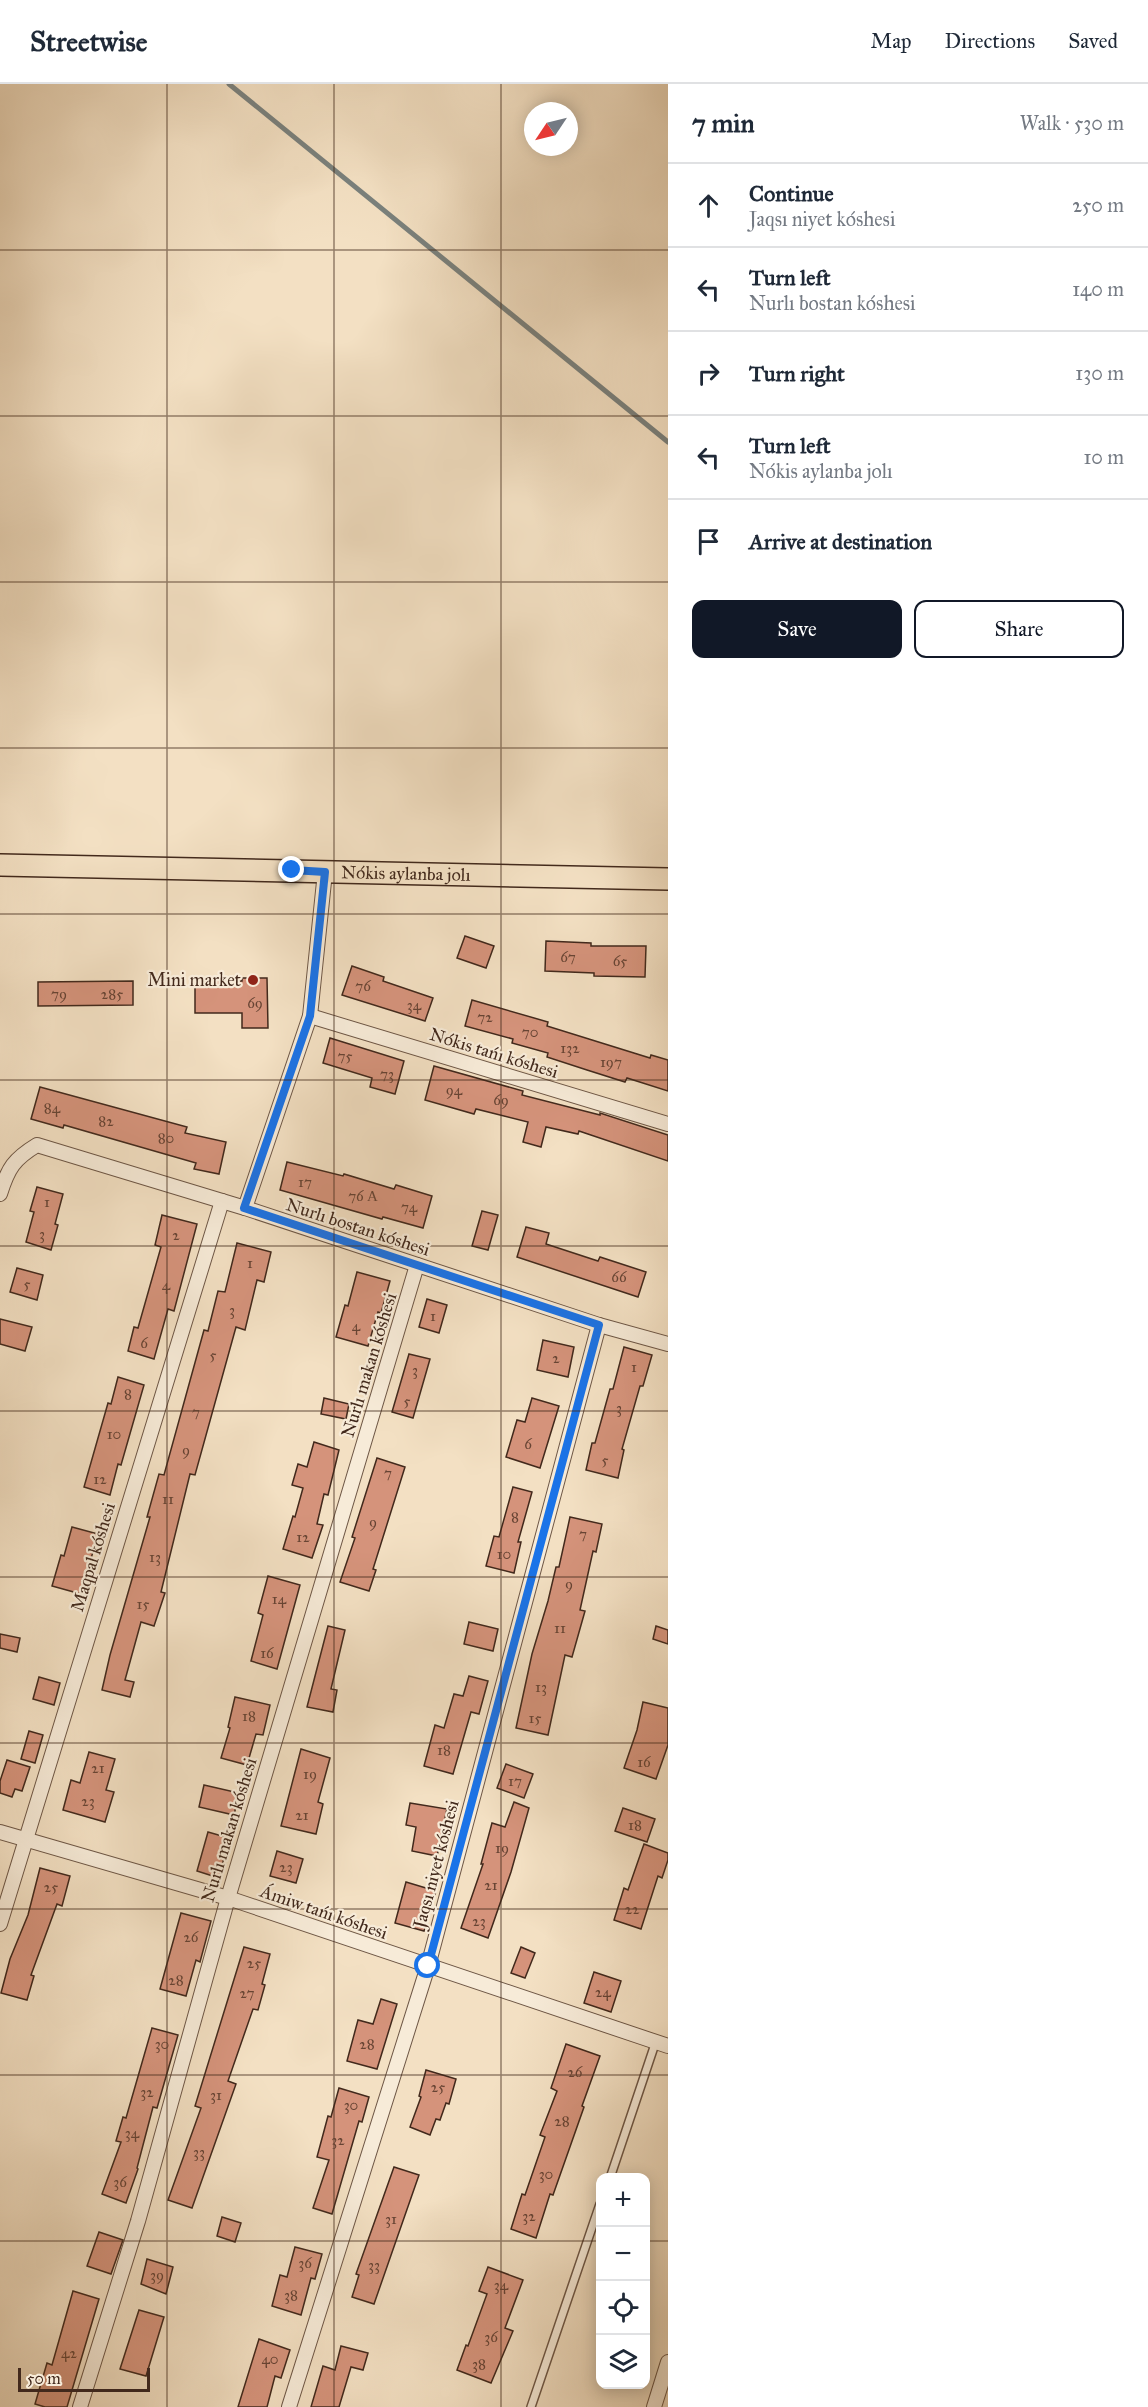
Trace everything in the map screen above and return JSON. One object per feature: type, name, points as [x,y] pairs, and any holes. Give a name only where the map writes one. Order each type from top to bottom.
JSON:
[{"type":"main road","name":"Nókis aylanba jolı","points":[[0,865],[668,879]]},
{"type":"street","points":[[244,1208],[310,1016],[325,872]]},
{"type":"street","name":"Nókis tańı kóshesi","points":[[310,1016],[668,1124]]},
{"type":"street","name":"Nurlı bostan kóshesi","points":[[0,1194],[7,1174],[18,1157],[37,1145],[244,1208],[599,1325],[668,1344]]},
{"type":"street","name":"Maqpal kóshesi","points":[[0,1924],[222,1201]]},
{"type":"street","name":"Nurlı makan kóshesi","points":[[80,2407],[138,2221],[228,1898],[417,1265]]},
{"type":"street","name":"Jaqsı niyet kóshesi","points":[[289,2407],[428,1966],[599,1325]]},
{"type":"street","name":"Ámiw tańı kóshesi","points":[[0,1832],[228,1898],[662,2044]]},
{"type":"street","points":[[654,2407],[668,2362]]},
{"type":"lane","points":[[612,2173],[662,2044]]},
{"type":"lane","points":[[531,2407],[596,2216]]},
{"type":"building","points":[[465,936],[494,946],[486,968],[457,958]]},
{"type":"building","points":[[546,941],[591,943],[591,946],[646,946],[645,977],[594,976],[594,973],[545,971]]},
{"type":"building","points":[[352,966],[384,977],[383,981],[433,998],[425,1021],[342,995]]},
{"type":"building","points":[[242,978],[267,978],[268,1028],[242,1028],[242,1013],[195,1013],[195,984],[208,984],[207,980],[242,981]]},
{"type":"building","points":[[133,981],[133,1005],[38,1006],[38,982]]},
{"type":"building","points":[[472,1000],[548,1022],[547,1026],[650,1058],[651,1055],[668,1060],[668,1091],[627,1078],[625,1082],[587,1070],[547,1057],[548,1053],[512,1043],[513,1039],[465,1026]]},
{"type":"building","points":[[330,1038],[404,1061],[395,1094],[370,1087],[372,1078],[323,1063]]},
{"type":"building","points":[[434,1066],[523,1091],[522,1095],[600,1115],[600,1113],[668,1135],[668,1161],[579,1131],[578,1134],[546,1127],[541,1147],[523,1142],[528,1122],[476,1109],[474,1114],[425,1100]]},
{"type":"building","points":[[40,1087],[187,1127],[185,1133],[226,1142],[219,1174],[194,1169],[196,1163],[64,1125],[63,1128],[31,1119]]},
{"type":"building","points":[[287,1162],[343,1176],[344,1174],[394,1189],[396,1185],[432,1196],[423,1228],[383,1217],[382,1219],[280,1190]]},
{"type":"building","points":[[37,1187],[63,1194],[51,1250],[26,1242],[34,1212],[30,1211]]},
{"type":"building","points":[[482,1211],[498,1215],[488,1250],[472,1246]]},
{"type":"building","points":[[162,1215],[197,1224],[174,1311],[168,1309],[154,1359],[128,1351],[134,1327],[138,1328],[161,1247],[155,1245]]},
{"type":"building","points":[[526,1227],[549,1233],[546,1244],[598,1261],[600,1257],[646,1272],[638,1297],[517,1257]]},
{"type":"building","points":[[237,1243],[271,1252],[264,1282],[257,1280],[245,1330],[236,1327],[195,1475],[190,1474],[161,1592],[165,1593],[154,1626],[141,1622],[125,1680],[134,1682],[130,1697],[102,1690],[150,1517],[147,1517],[159,1474],[164,1475],[204,1330],[208,1331],[218,1291],[225,1292]]},
{"type":"building","points":[[17,1268],[43,1275],[37,1300],[10,1292]]},
{"type":"building","points":[[357,1272],[390,1281],[368,1346],[336,1337],[345,1305],[348,1306]]},
{"type":"building","points":[[427,1299],[447,1305],[439,1333],[419,1327]]},
{"type":"building","points":[[0,1319],[32,1327],[25,1351],[0,1344]]},
{"type":"building","points":[[543,1340],[574,1347],[568,1377],[537,1370]]},
{"type":"building","points":[[624,1347],[652,1355],[643,1386],[640,1386],[622,1449],[624,1450],[618,1478],[586,1470],[592,1443],[595,1443],[610,1389],[613,1389]]},
{"type":"building","points":[[409,1354],[430,1359],[413,1418],[392,1412]]},
{"type":"building","points":[[118,1377],[144,1385],[110,1495],[84,1487],[108,1403],[111,1404]]},
{"type":"building","points":[[324,1398],[349,1404],[346,1419],[321,1414]]},
{"type":"building","points":[[532,1398],[559,1406],[540,1468],[506,1457],[517,1420],[525,1422]]},
{"type":"building","points":[[314,1442],[339,1450],[328,1495],[324,1494],[317,1524],[323,1525],[312,1558],[283,1549],[303,1488],[292,1485],[298,1464],[307,1467]]},
{"type":"building","points":[[377,1458],[405,1467],[373,1569],[376,1570],[369,1591],[340,1582]]},
{"type":"building","points":[[513,1487],[532,1492],[518,1542],[521,1542],[514,1573],[486,1566],[494,1536],[499,1537]]},
{"type":"building","points":[[570,1517],[602,1524],[596,1552],[593,1551],[580,1610],[585,1611],[572,1657],[565,1655],[548,1735],[516,1728],[532,1654],[556,1567],[559,1567]]},
{"type":"building","points":[[72,1527],[98,1534],[81,1594],[52,1586]]},
{"type":"building","points":[[268,1576],[300,1585],[277,1669],[251,1661],[263,1615],[258,1613]]},
{"type":"building","points":[[469,1622],[498,1629],[493,1651],[464,1644]]},
{"type":"building","points":[[328,1626],[345,1630],[331,1689],[337,1690],[333,1712],[307,1707]]},
{"type":"building","points":[[656,1626],[668,1630],[668,1644],[653,1639]]},
{"type":"building","points":[[0,1634],[20,1638],[17,1652],[0,1648]]},
{"type":"building","points":[[469,1676],[488,1681],[479,1714],[471,1712],[453,1774],[424,1766],[435,1725],[444,1728],[454,1694],[463,1696]]},
{"type":"building","points":[[39,1677],[60,1683],[54,1705],[33,1699]]},
{"type":"building","points":[[235,1697],[270,1705],[263,1735],[256,1734],[247,1765],[221,1758],[230,1728],[228,1727]]},
{"type":"building","points":[[643,1702],[668,1708],[668,1745],[656,1779],[624,1768],[637,1730]]},
{"type":"building","points":[[29,1731],[43,1735],[35,1763],[21,1759]]},
{"type":"building","points":[[301,1749],[330,1758],[318,1802],[323,1804],[316,1834],[281,1826]]},
{"type":"building","points":[[89,1752],[115,1759],[106,1790],[114,1792],[105,1822],[63,1810],[71,1780],[80,1783]]},
{"type":"building","points":[[7,1760],[30,1767],[22,1791],[15,1789],[12,1797],[0,1793],[0,1781]]},
{"type":"building","points":[[506,1764],[533,1774],[524,1798],[497,1788]]},
{"type":"building","points":[[204,1785],[239,1793],[234,1815],[199,1807]]},
{"type":"building","points":[[514,1802],[529,1808],[511,1872],[488,1938],[461,1928],[483,1864],[481,1864],[492,1823],[505,1827]]},
{"type":"building","points":[[410,1803],[447,1809],[437,1856],[412,1851],[416,1827],[406,1825]]},
{"type":"building","points":[[623,1808],[655,1819],[647,1842],[615,1831]]},
{"type":"building","points":[[208,1832],[229,1838],[219,1878],[197,1871]]},
{"type":"building","points":[[644,1844],[668,1853],[668,1860],[662,1878],[658,1876],[641,1929],[614,1920],[624,1888],[628,1890]]},
{"type":"building","points":[[277,1851],[303,1859],[296,1883],[270,1876]]},
{"type":"building","points":[[40,1868],[70,1876],[62,1906],[57,1904],[31,1975],[34,1976],[27,2000],[1,1993],[10,1959],[28,1915]]},
{"type":"building","points":[[406,1882],[436,1891],[424,1931],[395,1923]]},
{"type":"building","points":[[181,1913],[211,1921],[200,1962],[196,1960],[186,1996],[160,1989]]},
{"type":"building","points":[[244,1947],[270,1954],[262,1984],[265,1985],[258,2010],[253,2009],[228,2081],[236,2084],[192,2208],[168,2200],[201,2108],[195,2106]]},
{"type":"building","points":[[521,1947],[535,1953],[525,1978],[511,1973]]},
{"type":"building","points":[[594,1972],[621,1981],[611,2012],[584,2003]]},
{"type":"building","points":[[381,1999],[397,2004],[377,2069],[347,2061],[358,2020],[373,2024]]},
{"type":"building","points":[[152,2028],[178,2035],[157,2108],[153,2107],[138,2169],[126,2203],[102,2194],[121,2142],[116,2141],[123,2117],[126,2118]]},
{"type":"building","points":[[566,2044],[600,2056],[582,2106],[584,2107],[553,2195],[550,2194],[536,2238],[511,2229],[522,2194],[525,2195],[545,2137],[540,2135],[557,2091],[551,2088]]},
{"type":"building","points":[[426,2070],[456,2079],[449,2104],[446,2103],[440,2120],[436,2119],[430,2135],[410,2127],[421,2097],[419,2096]]},
{"type":"building","points":[[339,2088],[369,2097],[362,2122],[359,2121],[332,2214],[313,2208],[329,2160],[317,2157],[328,2116],[331,2117]]},
{"type":"building","points":[[394,2167],[419,2175],[374,2304],[352,2297],[359,2275],[356,2274]]},
{"type":"building","points":[[222,2217],[241,2223],[235,2242],[217,2236]]},
{"type":"building","points":[[99,2232],[123,2240],[111,2274],[87,2266]]},
{"type":"building","points":[[295,2247],[322,2254],[315,2279],[311,2278],[301,2315],[272,2306],[280,2275],[287,2277]]},
{"type":"building","points":[[147,2259],[173,2267],[166,2294],[141,2284]]},
{"type":"building","points":[[488,2267],[523,2280],[505,2328],[513,2331],[491,2383],[457,2370],[487,2294],[479,2291]]},
{"type":"building","points":[[73,2291],[99,2299],[67,2407],[45,2407],[35,2404],[47,2363],[52,2365]]},
{"type":"building","points":[[139,2310],[164,2317],[146,2376],[120,2369]]},
{"type":"building","points":[[259,2339],[290,2350],[281,2378],[275,2376],[267,2407],[238,2407]]},
{"type":"building","points":[[341,2346],[368,2353],[363,2370],[351,2367],[339,2407],[311,2407],[323,2366],[335,2370]]},
{"type":"waterway","points":[[229,84],[668,442]]},
{"type":"place","name":"Mini market","points":[[253,980]]},
{"type":"route","points":[[292,870],[325,872],[310,1016],[244,1208],[599,1325],[428,1966]]}]
